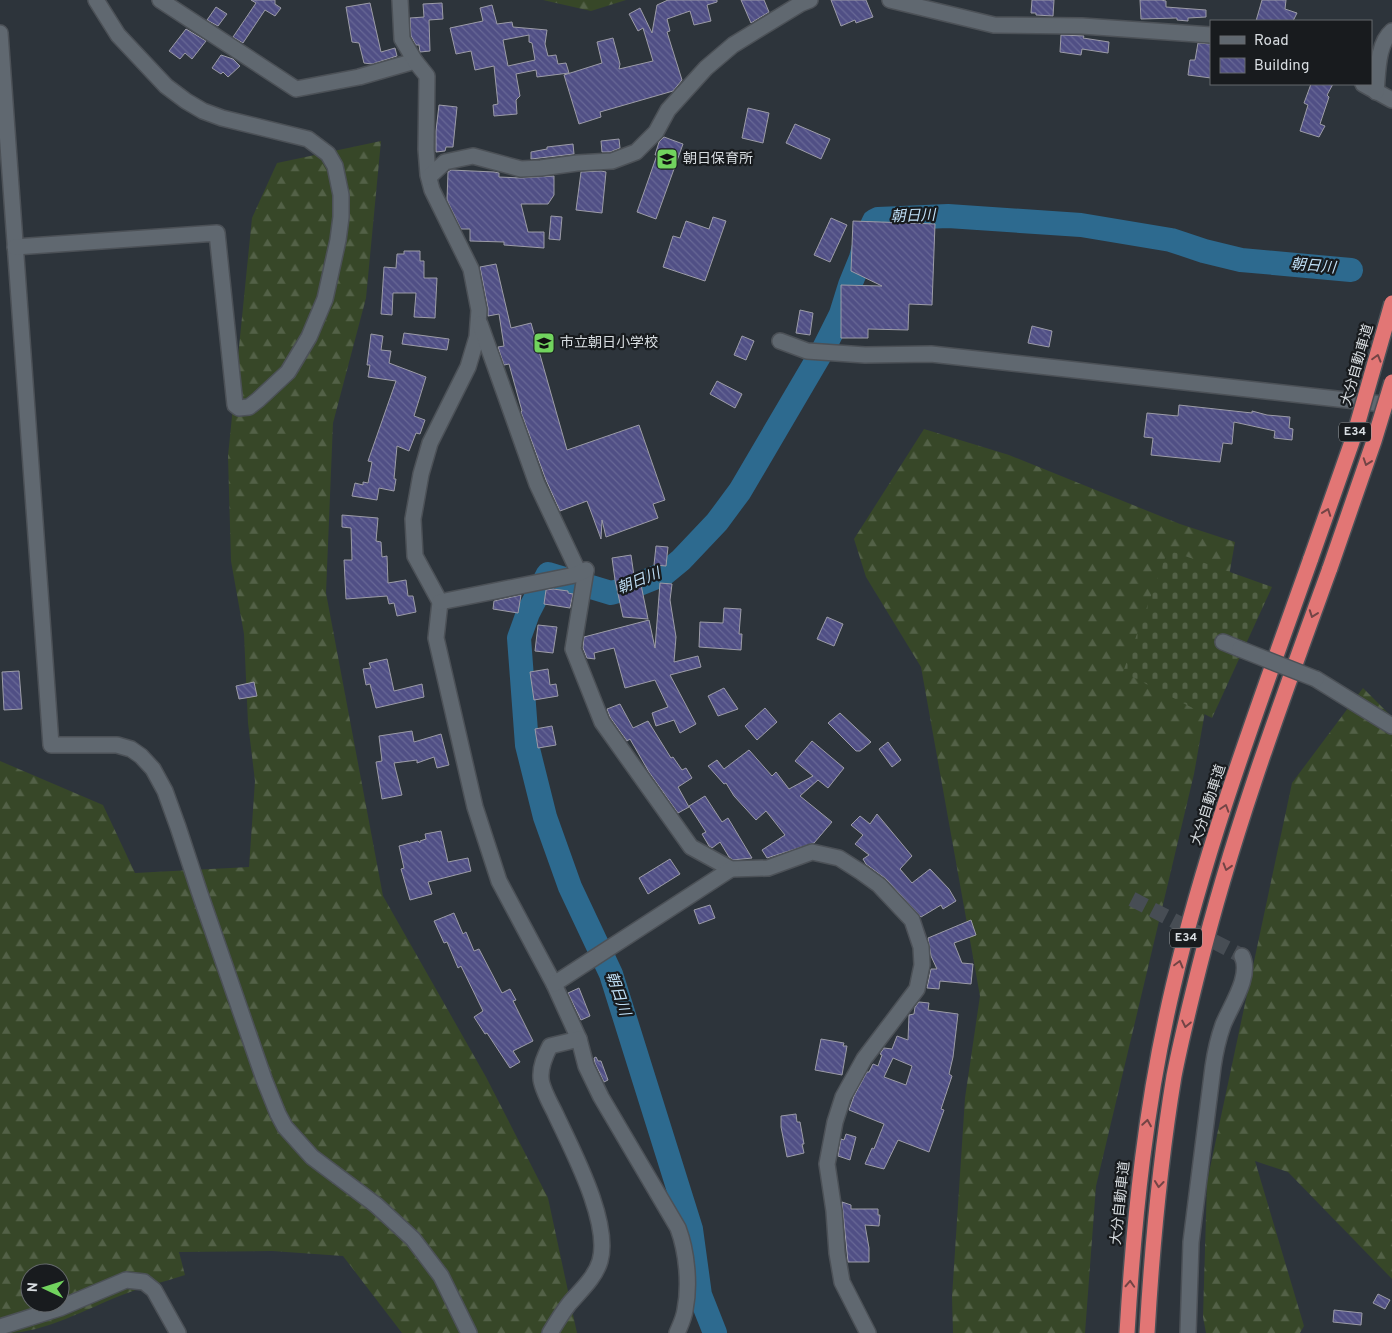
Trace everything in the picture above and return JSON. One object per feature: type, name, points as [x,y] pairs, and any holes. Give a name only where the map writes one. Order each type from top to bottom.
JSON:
[{"type":"highway","name":"大分自動車道","points":[[1127,1333],[1132,1247],[1141,1163],[1155,1073],[1173,987],[1192,914],[1223,813],[1354,436],[1392,303]]},
{"type":"highway","name":"E34","points":[[1147,1333],[1152,1249],[1161,1165],[1174,1075],[1211,920],[1241,818],[1374,441],[1392,382]]},
{"type":"street","points":[[15,247],[217,233],[234,405],[239,408],[249,406],[258,400],[288,372],[309,337],[325,299],[338,240],[341,202],[335,166],[328,154],[308,139],[222,118],[203,111],[186,101],[166,86],[118,35],[96,0]]},
{"type":"street","points":[[160,0],[296,89],[359,77],[415,61]]},
{"type":"street","points":[[400,0],[402,39],[415,61],[427,76],[426,149],[432,190],[470,269],[479,310],[478,337],[468,367],[430,443],[421,474],[413,519],[415,556],[440,602],[436,638],[475,807],[499,881],[554,984],[579,1039],[586,1066],[601,1097],[678,1228],[683,1243],[687,1274],[685,1310],[677,1333]]},
{"type":"street","points":[[429,178],[445,162],[473,156],[522,169],[612,161],[636,152],[656,132],[668,110],[706,68],[733,45],[800,4],[810,0]]},
{"type":"street","points":[[890,0],[994,25],[1082,26],[1210,35]]},
{"type":"street","points":[[1376,92],[1378,66],[1382,48],[1389,33],[1392,31]]},
{"type":"street","points":[[0,33],[51,745],[117,745],[136,752],[153,769],[165,791],[264,1079],[285,1127],[312,1157],[376,1205],[413,1239],[441,1276],[469,1333]]},
{"type":"street","points":[[1365,85],[1392,100]]},
{"type":"street","points":[[478,318],[537,484],[579,573]]},
{"type":"street","points":[[780,341],[807,351],[865,354],[932,354],[1392,405]]},
{"type":"street","points":[[440,602],[586,570],[573,649],[602,722],[691,847],[731,869],[768,868],[812,852],[839,858],[879,885],[912,920],[921,947],[922,965],[917,989],[864,1059],[843,1097],[835,1122],[826,1164],[834,1211],[837,1253],[842,1282],[868,1333]]},
{"type":"street","points":[[1223,642],[1316,679],[1392,726]]},
{"type":"street","points":[[554,984],[731,869]]},
{"type":"street","points":[[1188,1333],[1191,1242],[1213,1067],[1224,1025],[1243,983],[1245,966],[1242,956]]},
{"type":"street","points":[[550,1333],[568,1306],[592,1277],[600,1262],[601,1252],[602,1239],[599,1223],[586,1184],[540,1080],[544,1058],[550,1046],[579,1039]]},
{"type":"street","points":[[0,1327],[60,1308],[126,1280],[144,1282],[154,1290],[178,1333]]},
{"type":"green space","points":[[543,0],[626,0],[591,11]]},
{"type":"green space","points":[[381,141],[366,298],[333,423],[326,593],[383,896],[486,1077],[548,1198],[577,1333],[402,1333],[343,1256],[272,1251],[179,1252],[185,1275],[130,1292],[66,1319],[36,1329],[8,1333],[0,1323],[0,761],[103,805],[135,873],[249,867],[255,781],[248,723],[244,634],[231,561],[228,456],[252,218],[277,163]]},
{"type":"green space","points":[[924,429],[1009,455],[1180,524],[1235,542],[1194,774],[1096,1186],[1085,1333],[953,1333],[952,1297],[965,1098],[980,996],[921,667],[866,577],[854,539]]},
{"type":"green space","points":[[1168,550],[1272,587],[1212,718],[1123,672]]},
{"type":"green space","points":[[1363,688],[1392,717],[1392,1279],[1288,1172],[1255,1161],[1304,1326],[1300,1333],[1206,1333],[1203,1317],[1207,1182],[1292,783]]},
{"type":"building","points":[[251,0],[275,0],[275,4],[281,8],[275,16],[265,10],[243,43],[233,37],[256,3]]},
{"type":"building","points":[[668,0],[717,0],[717,2],[707,5],[711,21],[694,25],[690,11],[667,19],[670,31],[667,32],[682,80],[673,91],[600,112],[601,117],[579,124],[564,75],[602,63],[597,42],[613,38],[620,64],[619,69],[653,61],[643,28],[638,31],[629,14],[640,8],[652,33],[657,5]]},
{"type":"building","points":[[741,0],[764,0],[769,12],[751,23]]},
{"type":"building","points":[[831,0],[866,0],[873,17],[856,23],[855,20],[841,26]]},
{"type":"building","points":[[1032,0],[1054,0],[1053,16],[1031,13]]},
{"type":"building","points":[[1140,0],[1161,0],[1166,1],[1166,7],[1206,10],[1206,17],[1188,18],[1188,21],[1177,20],[1177,18],[1141,19]]},
{"type":"building","points":[[1262,0],[1286,0],[1285,9],[1297,13],[1294,20],[1256,20]]},
{"type":"building","points":[[370,3],[381,52],[395,48],[397,56],[372,64],[364,63],[359,43],[352,42],[346,7]]},
{"type":"building","points":[[442,3],[443,19],[429,20],[430,51],[420,52],[419,45],[416,45],[411,36],[410,18],[424,17],[423,4]]},
{"type":"building","points":[[492,5],[497,24],[512,22],[513,27],[547,30],[545,44],[548,56],[556,55],[558,64],[566,63],[569,73],[537,77],[536,70],[516,74],[520,96],[516,100],[517,114],[494,116],[493,105],[498,104],[494,66],[475,70],[471,51],[456,54],[450,28],[483,21],[480,8]],"holes":[[[529,35],[529,42],[532,43],[535,60],[508,66],[503,40]]]},
{"type":"building","points":[[216,7],[227,14],[218,26],[207,20]]},
{"type":"building","points":[[186,29],[206,41],[192,59],[185,53],[180,59],[169,51]]},
{"type":"building","points":[[1061,35],[1084,36],[1083,38],[1109,42],[1108,53],[1082,49],[1081,55],[1060,52]]},
{"type":"building","points":[[1198,43],[1210,44],[1210,78],[1188,75],[1190,60],[1195,60]]},
{"type":"building","points":[[221,55],[233,59],[240,66],[228,77],[223,72],[221,74],[212,68]]},
{"type":"building","points":[[1311,85],[1332,85],[1327,95],[1329,97],[1320,124],[1325,126],[1319,137],[1300,131],[1308,105],[1304,103]]},
{"type":"building","points":[[439,105],[457,107],[453,147],[446,147],[445,151],[436,152],[436,131]]},
{"type":"building","points":[[748,108],[769,113],[763,143],[742,138]]},
{"type":"building","points":[[795,124],[830,139],[821,159],[786,143]]},
{"type":"building","points":[[664,137],[683,144],[656,219],[637,212],[657,155],[655,155],[659,142]]},
{"type":"building","points":[[619,139],[620,148],[610,152],[602,152],[601,141]]},
{"type":"building","points":[[573,144],[574,154],[531,159],[531,152],[547,149],[547,147]]},
{"type":"building","points":[[451,170],[494,172],[499,173],[499,177],[554,176],[554,195],[548,204],[521,204],[528,232],[544,232],[544,248],[504,245],[504,242],[470,241],[470,229],[461,229],[447,200],[448,172]]},
{"type":"building","points":[[581,172],[606,172],[602,213],[576,210]]},
{"type":"building","points":[[551,216],[562,217],[560,240],[549,239]]},
{"type":"building","points":[[713,217],[726,221],[705,281],[663,267],[673,236],[680,238],[686,221],[709,229]]},
{"type":"building","points":[[831,218],[847,225],[830,262],[814,255]]},
{"type":"building","points":[[853,221],[935,224],[932,305],[909,304],[908,330],[868,329],[868,338],[841,338],[841,285],[882,286],[851,271]]},
{"type":"building","points":[[404,251],[420,251],[420,261],[424,261],[424,278],[437,278],[435,318],[414,317],[416,293],[393,293],[392,315],[381,314],[384,267],[396,268],[397,254],[404,254]]},
{"type":"building","points":[[496,264],[511,328],[531,323],[567,450],[639,425],[665,500],[653,504],[658,518],[606,537],[602,520],[601,539],[587,501],[560,511],[546,480],[521,412],[509,364],[504,365],[498,347],[504,346],[499,314],[488,316],[480,267]]},
{"type":"building","points":[[800,310],[813,313],[810,335],[796,333]]},
{"type":"building","points":[[1032,326],[1052,331],[1049,347],[1028,343]]},
{"type":"building","points":[[404,333],[449,339],[447,350],[402,344]]},
{"type":"building","points":[[371,334],[383,336],[381,350],[391,351],[389,363],[426,377],[414,416],[425,420],[420,434],[416,433],[409,451],[397,446],[394,491],[379,488],[377,500],[352,496],[355,483],[363,485],[363,482],[368,483],[372,462],[368,461],[396,381],[368,377],[370,365],[367,365]]},
{"type":"building","points":[[742,336],[754,341],[746,360],[734,355]]},
{"type":"building","points":[[717,381],[742,394],[735,408],[710,394]]},
{"type":"building","points":[[1179,405],[1252,413],[1252,411],[1267,415],[1290,417],[1289,428],[1293,429],[1292,440],[1274,438],[1275,431],[1234,422],[1232,444],[1223,443],[1220,462],[1151,455],[1153,438],[1144,437],[1147,413],[1178,416]]},
{"type":"building","points":[[342,515],[378,518],[376,541],[381,542],[382,557],[387,556],[388,583],[406,580],[408,596],[413,596],[416,612],[397,616],[394,603],[389,604],[387,596],[346,599],[344,560],[352,560],[351,528],[342,527]]},
{"type":"building","points":[[656,546],[668,547],[666,566],[654,565]]},
{"type":"building","points":[[631,555],[634,576],[639,575],[648,619],[623,617],[612,558]]},
{"type":"building","points":[[660,583],[672,584],[670,600],[676,637],[674,662],[698,656],[701,667],[670,675],[696,724],[680,733],[674,720],[656,726],[652,713],[668,707],[655,680],[625,688],[614,648],[594,653],[595,659],[587,658],[583,648],[584,637],[649,620],[655,648]]},
{"type":"building","points":[[546,590],[568,591],[568,593],[573,594],[570,608],[544,604]]},
{"type":"building","points":[[521,595],[518,613],[493,609],[494,601]]},
{"type":"building","points":[[724,608],[741,609],[739,634],[742,634],[741,650],[699,647],[700,622],[723,623]]},
{"type":"building","points":[[827,617],[843,624],[834,646],[817,639]]},
{"type":"building","points":[[538,625],[557,627],[553,653],[535,651]]},
{"type":"building","points":[[387,659],[394,691],[422,684],[424,697],[376,708],[370,684],[366,685],[363,669],[371,668],[369,663]]},
{"type":"building","points":[[548,669],[550,685],[556,684],[558,696],[534,700],[530,672]]},
{"type":"building","points":[[19,671],[22,709],[4,710],[2,672]]},
{"type":"building","points":[[254,682],[257,696],[239,699],[236,686]]},
{"type":"building","points":[[724,688],[738,709],[718,716],[708,696]]},
{"type":"building","points":[[620,704],[633,728],[648,721],[671,758],[673,757],[682,770],[686,768],[692,778],[678,787],[689,807],[678,813],[649,772],[630,739],[627,741],[610,717],[607,709]]},
{"type":"building","points":[[765,708],[777,722],[757,740],[745,726]]},
{"type":"building","points":[[840,713],[871,742],[860,751],[856,751],[828,723]]},
{"type":"building","points":[[552,726],[556,745],[538,748],[535,729]]},
{"type":"building","points":[[412,731],[414,742],[441,734],[449,765],[437,768],[434,757],[417,763],[417,760],[394,763],[402,795],[382,799],[376,762],[382,761],[379,736]]},
{"type":"building","points":[[812,741],[844,768],[828,788],[818,780],[800,796],[832,822],[814,843],[767,858],[762,850],[785,835],[766,811],[756,820],[734,796],[726,783],[724,784],[708,766],[717,760],[724,769],[749,750],[772,776],[776,772],[789,789],[813,776],[795,761]]},
{"type":"building","points":[[888,742],[901,760],[892,767],[879,749]]},
{"type":"building","points":[[705,796],[722,822],[728,818],[752,858],[733,860],[720,842],[712,848],[709,846],[702,834],[706,832],[689,806]]},
{"type":"building","points":[[877,814],[912,856],[900,869],[912,883],[930,869],[949,889],[956,901],[943,909],[941,905],[921,917],[886,879],[866,864],[863,859],[869,855],[855,844],[863,835],[851,825],[860,816],[870,824]]},
{"type":"building","points":[[441,831],[448,862],[468,858],[471,871],[428,882],[432,894],[410,900],[401,869],[404,868],[399,846],[418,841],[420,843],[420,841],[426,839],[425,834]]},
{"type":"building","points":[[670,859],[680,874],[648,894],[639,878]]},
{"type":"building","points":[[710,905],[715,918],[699,924],[694,910]]},
{"type":"building","points":[[454,913],[463,934],[466,932],[474,951],[479,949],[502,993],[510,989],[516,1000],[513,1001],[533,1041],[513,1051],[520,1062],[510,1068],[474,1017],[483,1011],[461,966],[458,968],[447,942],[444,943],[434,921]]},
{"type":"building","points":[[971,920],[976,935],[954,943],[962,963],[973,964],[971,984],[940,981],[939,989],[927,988],[931,969],[937,969],[931,956],[928,938]]},
{"type":"building","points":[[579,988],[590,1016],[581,1020],[568,993]]},
{"type":"building","points":[[919,1002],[929,1003],[928,1010],[958,1014],[949,1074],[952,1076],[941,1109],[944,1110],[929,1152],[898,1140],[884,1169],[865,1164],[872,1148],[874,1149],[884,1124],[849,1110],[867,1072],[869,1072],[873,1064],[878,1066],[882,1055],[880,1054],[884,1048],[892,1049],[897,1036],[908,1040],[909,1015],[914,1014],[915,1007]],"holes":[[[893,1058],[912,1066],[906,1085],[884,1077]]]},
{"type":"building","points":[[821,1039],[844,1043],[843,1046],[847,1046],[842,1075],[815,1070]]},
{"type":"building","points":[[596,1057],[598,1061],[601,1061],[608,1080],[604,1082],[595,1063],[594,1058]]},
{"type":"building","points":[[796,1114],[797,1122],[800,1122],[804,1153],[787,1157],[781,1127],[781,1116]]},
{"type":"building","points":[[846,1134],[856,1137],[850,1160],[838,1156],[841,1139],[844,1140]]},
{"type":"building","points":[[842,1202],[851,1205],[851,1209],[878,1209],[878,1215],[880,1215],[879,1226],[865,1225],[869,1248],[869,1262],[848,1262]]},
{"type":"building","points":[[1378,1294],[1390,1300],[1385,1309],[1373,1303]]},
{"type":"building","points":[[1334,1310],[1362,1313],[1361,1325],[1333,1322]]},
{"type":"waterway","name":"朝日川","points":[[715,1333],[700,1295],[691,1229],[611,974],[570,887],[545,817],[527,745],[519,638],[528,613],[548,574],[611,593],[629,588],[664,574],[681,560],[717,522],[740,491],[824,348],[841,314],[866,238],[874,221],[878,219],[948,216],[1081,225],[1171,240],[1204,251],[1241,260],[1351,270]]},
{"type":"tunnel","points":[[1132,899],[1242,956]]},
{"type":"place","name":"朝日保育所","points":[[667,159]]},
{"type":"place","name":"市立朝日小学校","points":[[544,343]]}]
